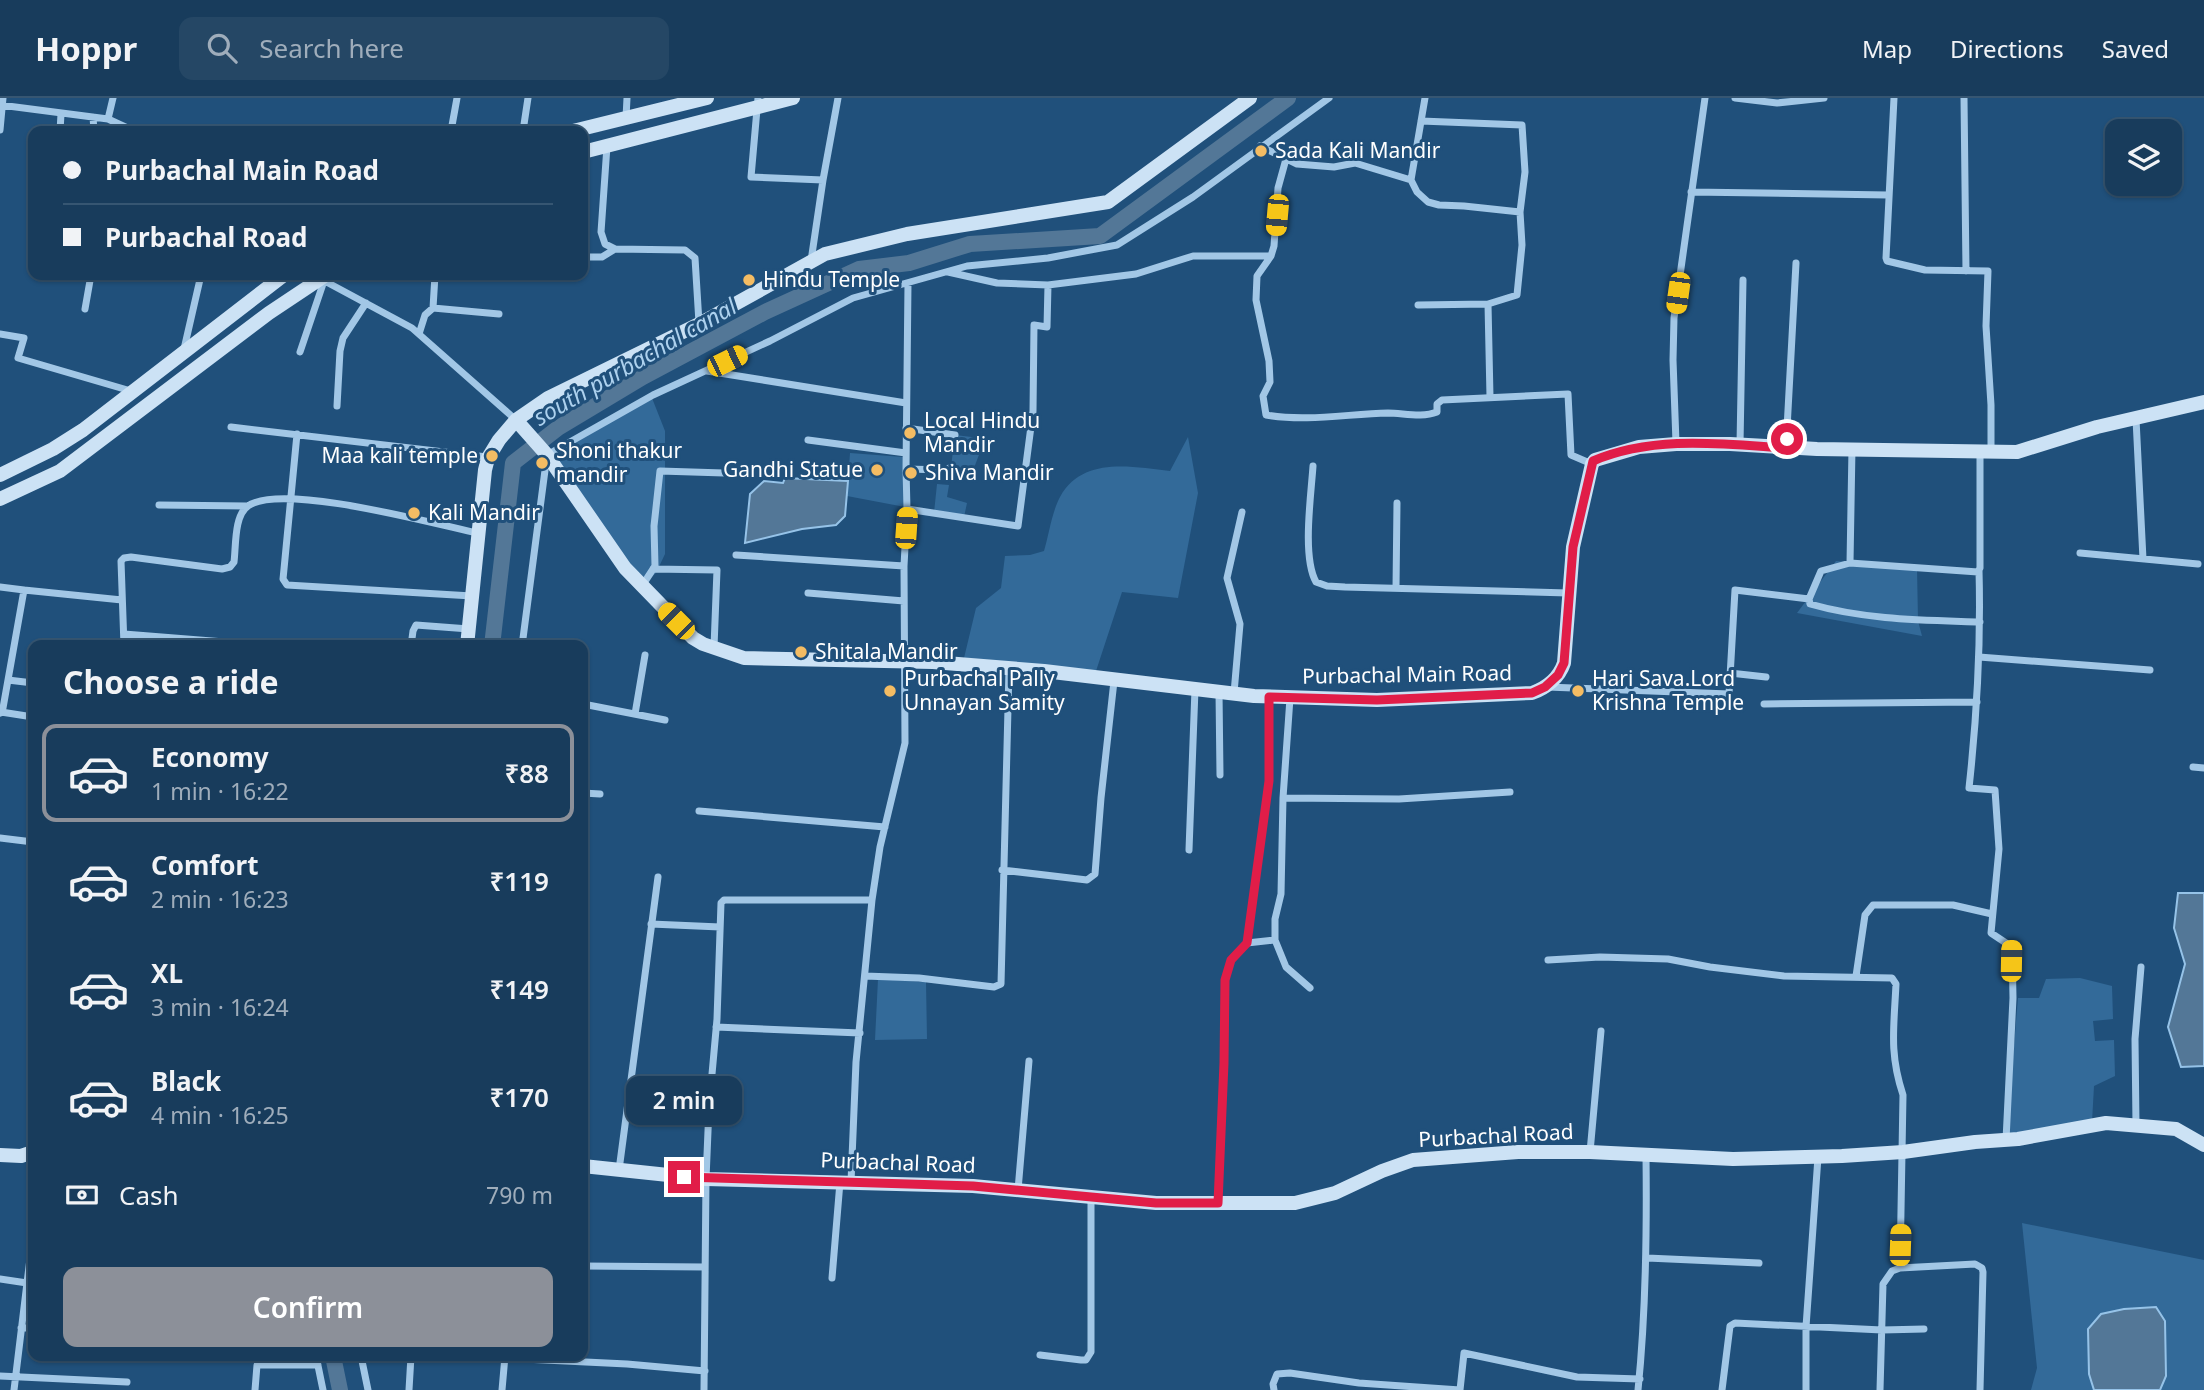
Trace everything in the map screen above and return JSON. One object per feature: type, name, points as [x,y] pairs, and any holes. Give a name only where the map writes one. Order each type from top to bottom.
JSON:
[{"type":"street","points":[[108,119],[113,98]]},
{"type":"street","points":[[452,126],[457,98]]},
{"type":"street","points":[[524,126],[528,98]]},
{"type":"street","points":[[626,118],[627,98]]},
{"type":"street","points":[[588,127],[708,98]]},
{"type":"street","points":[[588,151],[758,103],[793,98]]},
{"type":"street","points":[[811,262],[838,98]]},
{"type":"street","points":[[468,640],[485,470],[488,458],[514,419],[548,398],[699,324],[825,254],[907,234],[1108,202],[1250,98]]},
{"type":"street","points":[[523,640],[545,453],[653,395],[853,298],[967,266],[1048,258],[1117,245],[1193,197],[1329,98]]},
{"type":"street","points":[[1425,98],[1411,180],[1417,192],[1427,202],[1439,205],[1464,205],[1520,212]]},
{"type":"street","points":[[1676,444],[1674,318],[1705,98]]},
{"type":"street","points":[[1735,98],[1777,103],[1824,98]]},
{"type":"street","points":[[1894,98],[1887,261],[1925,270],[1988,271],[1986,326],[1991,391],[1979,570],[1977,702],[1969,788],[1995,790],[1999,849],[1991,933],[2012,947],[2006,1140]]},
{"type":"street","points":[[1964,98],[1966,271]]},
{"type":"street","points":[[0,130],[2,103],[108,119],[123,126]]},
{"type":"street","points":[[758,103],[751,177],[823,180]]},
{"type":"street","points":[[60,126],[61,114]]},
{"type":"street","points":[[93,117],[94,126]]},
{"type":"street","points":[[1418,305],[1488,304],[1517,295],[1522,245],[1520,212],[1525,172],[1522,125],[1421,121]]},
{"type":"street","points":[[607,146],[601,232],[605,244],[615,250]]},
{"type":"street","points":[[1260,146],[1297,164],[1334,167],[1354,163],[1411,180]]},
{"type":"street","points":[[1286,159],[1278,187],[1274,246],[1271,256],[1257,276],[1256,300],[1269,361],[1270,382],[1264,396],[1266,415],[1305,418],[1385,413],[1429,415],[1437,412],[1437,404],[1441,400],[1568,394],[1571,455],[1592,464]]},
{"type":"street","points":[[1691,192],[1888,195]]},
{"type":"street","points":[[588,257],[602,257],[615,250],[685,250],[695,258],[699,324]]},
{"type":"street","points":[[947,272],[997,283],[1048,285],[1136,274],[1193,256],[1271,256]]},
{"type":"street","points":[[1786,448],[1796,263]]},
{"type":"street","points":[[1740,444],[1743,279]]},
{"type":"street","points":[[85,309],[89,280]]},
{"type":"street","points":[[184,351],[200,280]]},
{"type":"street","points":[[0,475],[53,449],[83,430],[277,280]]},
{"type":"street","points":[[0,499],[60,471],[317,280]]},
{"type":"street","points":[[300,352],[320,280]]},
{"type":"street","name":"Purbachal Main Road","points":[[326,280],[419,334],[514,419],[545,453],[618,559],[641,587],[693,638],[744,658],[905,661],[1009,668],[1290,698],[1377,700],[1459,697],[1532,693],[1545,687]]},
{"type":"street","points":[[419,334],[425,314],[433,307],[435,280]]},
{"type":"street","points":[[832,1278],[845,1182],[872,900],[885,827],[904,753],[908,284]]},
{"type":"street","points":[[907,509],[1018,526],[1033,411],[1034,325],[1047,327],[1048,285]]},
{"type":"street","points":[[337,406],[340,351],[344,338],[366,303]]},
{"type":"street","points":[[1488,304],[1490,397]]},
{"type":"street","points":[[433,307],[499,314]]},
{"type":"street","points":[[0,334],[24,338],[18,358],[131,391]]},
{"type":"street","points":[[706,371],[906,403]]},
{"type":"street","points":[[1545,687],[1558,675],[1564,663],[1568,593],[1576,534],[1595,460],[1639,447],[1676,444],[1985,452],[2028,450],[2080,432],[2204,402]]},
{"type":"street","points":[[2136,419],[2143,559]]},
{"type":"street","points":[[231,427],[488,458]]},
{"type":"street","points":[[906,428],[955,435]]},
{"type":"street","points":[[297,434],[283,579],[287,585],[472,596]]},
{"type":"street","points":[[808,440],[906,453]]},
{"type":"street","points":[[1850,563],[1852,448]]},
{"type":"street","points":[[1312,466],[1308,554],[1311,574],[1316,582],[1327,586],[1568,593]]},
{"type":"street","points":[[906,469],[946,470],[951,467]]},
{"type":"street","points":[[641,587],[655,562],[654,526],[660,471],[724,473]]},
{"type":"street","points":[[159,505],[247,506],[270,499],[291,498],[363,507],[477,533]]},
{"type":"street","points":[[1396,588],[1397,503]]},
{"type":"street","points":[[124,640],[121,561],[124,558],[222,569],[230,567],[240,515],[247,506]]},
{"type":"street","points":[[1220,775],[1226,693],[1240,624],[1227,578],[1242,512]]},
{"type":"street","points":[[2080,553],[2198,564]]},
{"type":"street","points":[[736,555],[904,566]]},
{"type":"street","points":[[1979,570],[1974,573],[1850,563],[1821,571],[1809,599],[1810,604],[1838,612],[1887,619],[1980,622]]},
{"type":"street","points":[[653,569],[717,570],[714,647]]},
{"type":"street","points":[[0,587],[122,600]]},
{"type":"street","points":[[24,590],[0,713],[28,716]]},
{"type":"street","points":[[1545,687],[1729,694],[1735,590],[1809,599]]},
{"type":"street","points":[[808,593],[904,601]]},
{"type":"street","points":[[412,640],[416,625],[469,629]]},
{"type":"street","points":[[124,634],[198,640]]},
{"type":"street","points":[[635,714],[645,654]]},
{"type":"street","points":[[1979,657],[2150,670]]},
{"type":"street","points":[[865,976],[1000,984],[1009,668]]},
{"type":"street","points":[[1730,673],[1766,677]]},
{"type":"street","points":[[8,680],[28,682]]},
{"type":"street","points":[[1002,870],[1087,880],[1095,874],[1114,681]]},
{"type":"street","points":[[1189,850],[1195,689]]},
{"type":"street","points":[[1218,1203],[1225,980],[1231,960],[1247,943],[1269,781],[1269,697]]},
{"type":"street","points":[[1290,698],[1283,798],[1281,894],[1275,919],[1275,940],[1286,967],[1310,988]]},
{"type":"street","points":[[1764,704],[1977,702]]},
{"type":"street","points":[[588,705],[665,720]]},
{"type":"street","points":[[2193,767],[2204,768]]},
{"type":"street","points":[[1283,798],[1399,800],[1510,792]]},
{"type":"street","points":[[588,793],[600,794]]},
{"type":"street","points":[[699,811],[885,827]]},
{"type":"street","points":[[0,838],[28,841]]},
{"type":"street","points":[[619,1171],[659,877]]},
{"type":"street","points":[[705,1390],[706,1179],[721,903],[724,900],[872,900]]},
{"type":"street","points":[[1856,976],[1865,915],[1873,905],[1953,905],[1992,914]]},
{"type":"street","points":[[651,924],[720,927]]},
{"type":"street","points":[[1247,943],[1275,940]]},
{"type":"street","points":[[1548,960],[1600,957],[1668,959],[1784,976],[1892,978],[1896,984],[1893,1033],[1895,1070],[1903,1095],[1900,1268]]},
{"type":"street","points":[[2136,1125],[2135,1040],[2141,967]]},
{"type":"street","points":[[716,1027],[860,1033]]},
{"type":"street","points":[[1590,1152],[1601,1031]]},
{"type":"street","points":[[1018,1190],[1029,1061]]},
{"type":"street","name":"Purbachal Road","points":[[588,1167],[706,1179],[973,1186],[1091,1198],[1218,1203],[1308,1201],[1335,1193],[1413,1160],[1518,1152],[1590,1152],[1732,1159],[1903,1152],[2036,1136],[2097,1123],[2176,1129],[2204,1145]]},
{"type":"street","points":[[0,1155],[28,1154]]},
{"type":"street","points":[[1639,1390],[1647,1258],[1646,1156]]},
{"type":"street","points":[[1806,1390],[1806,1327],[1818,1156]]},
{"type":"street","points":[[1040,1355],[1086,1360],[1091,1352],[1091,1198]]},
{"type":"street","points":[[1647,1258],[1759,1263]]},
{"type":"street","points":[[1880,1390],[1883,1284],[1892,1271],[1900,1268],[1975,1265],[1982,1268],[1983,1356],[1980,1390]]},
{"type":"street","points":[[588,1266],[705,1267]]},
{"type":"street","points":[[14,1390],[28,1275]]},
{"type":"street","points":[[0,1279],[27,1283]]},
{"type":"street","points":[[1722,1390],[1732,1324],[1924,1329]]},
{"type":"street","points":[[21,1328],[28,1328]]},
{"type":"street","points":[[1274,1390],[1277,1374],[1290,1373],[1359,1383],[1460,1390],[1464,1353],[1577,1377],[1640,1379]]},
{"type":"street","points":[[256,1390],[257,1361],[317,1361],[323,1390]]},
{"type":"street","points":[[362,1361],[368,1390]]},
{"type":"street","points":[[409,1390],[411,1361]]},
{"type":"street","points":[[502,1390],[505,1361]]},
{"type":"street","points":[[574,1361],[705,1371]]},
{"type":"street","points":[[0,1376],[127,1382]]},
{"type":"shaded area","points":[[650,393],[665,431],[665,554],[656,573],[645,583],[627,567],[553,455]]},
{"type":"shaded area","points":[[955,435],[980,438],[980,452],[974,468],[951,467]]},
{"type":"shaded area","points":[[1188,437],[1198,493],[1178,598],[1122,592],[1096,671],[964,658],[976,608],[1001,588],[1005,556],[1030,555],[1044,551],[1057,503],[1070,484],[1081,475],[1109,467],[1170,471]]},
{"type":"shaded area","points":[[850,453],[903,457],[905,507],[847,496]]},
{"type":"shaded area","points":[[785,478],[848,481],[845,516],[836,525],[802,529],[745,543],[750,494],[764,481],[783,483]]},
{"type":"shaded area","points":[[937,484],[949,485],[947,497],[967,503],[964,517],[934,513]]},
{"type":"shaded area","points":[[1836,561],[1917,568],[1918,621],[1922,636],[1797,613]]},
{"type":"shaded area","points":[[2178,893],[2204,893],[2204,1066],[2181,1067],[2168,1027],[2185,964],[2174,928]]},
{"type":"shaded area","points":[[2080,978],[2112,986],[2113,1019],[2093,1021],[2095,1041],[2114,1040],[2115,1076],[2094,1086],[2092,1122],[2006,1140],[2018,998],[2039,998],[2046,979]]},
{"type":"shaded area","points":[[878,979],[926,982],[927,1039],[875,1040]]},
{"type":"shaded area","points":[[2022,1223],[2204,1260],[2204,1390],[2031,1390],[2037,1368]]},
{"type":"shaded area","points":[[2156,1307],[2165,1321],[2166,1376],[2160,1390],[2094,1390],[2089,1374],[2088,1329],[2101,1314]]},
{"type":"waterway","name":"south purbachal canal","points":[[493,640],[513,463],[558,428],[643,377],[765,312],[859,269],[909,263],[970,244],[1100,236],[1288,98]]},
{"type":"waterway","name":"south purbachal canal","points":[[334,1361],[340,1390]]},
{"type":"place","name":"Sada Kali Mandir","points":[[1261,151]]},
{"type":"place","name":"Hindu Temple","points":[[749,280]]},
{"type":"place","name":"Local Hindu Mandir","points":[[910,433]]},
{"type":"place","name":"Maa kali temple","points":[[492,456]]},
{"type":"place","name":"Shoni thakur mandir","points":[[542,463]]},
{"type":"place","name":"Gandhi Statue","points":[[877,470]]},
{"type":"place","name":"Shiva Mandir","points":[[911,473]]},
{"type":"place","name":"Kali Mandir","points":[[414,513]]},
{"type":"place","name":"Shitala Mandir","points":[[801,652]]},
{"type":"place","name":"Purbachal Pally Unnayan Samity","points":[[890,691]]},
{"type":"place","name":"Hari Sava.Lord Krishna Temple","points":[[1578,691]]},
{"type":"route","points":[[684,1177],[973,1186],[1156,1203],[1218,1203],[1225,980],[1231,960],[1247,943],[1269,781],[1269,697],[1377,700],[1536,692],[1558,675],[1564,663],[1573,547],[1593,461],[1648,445],[1730,444],[1786,448],[1787,439]]}]
